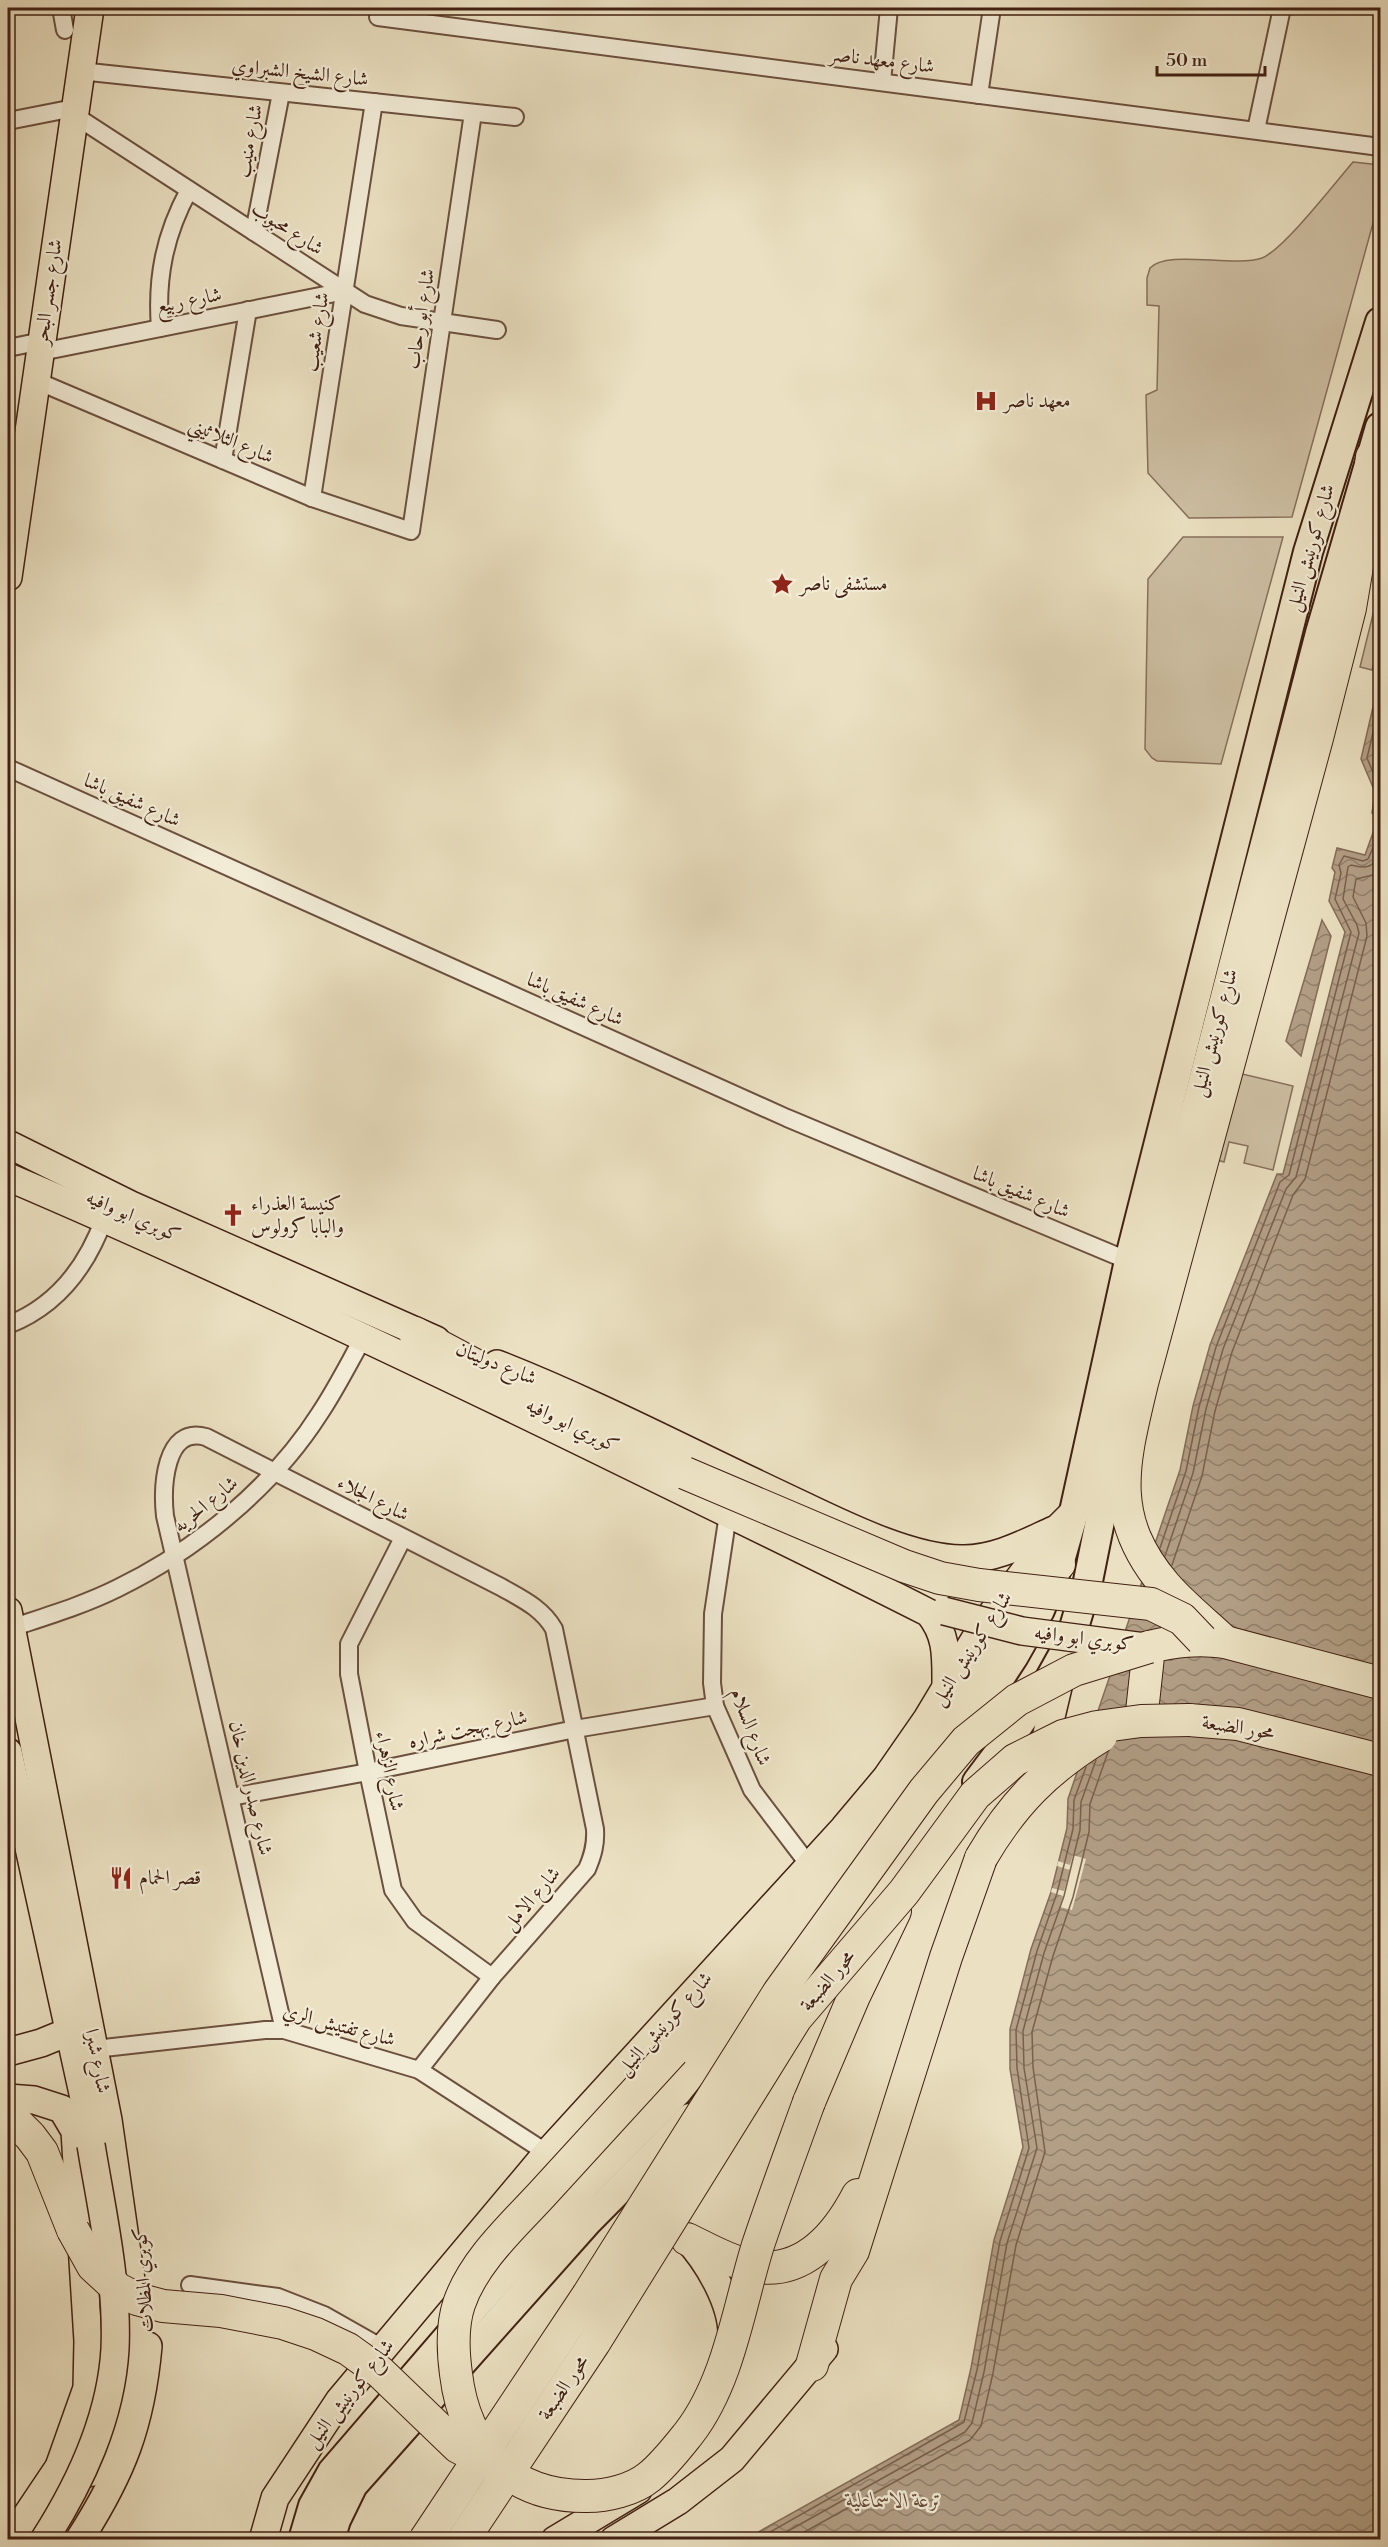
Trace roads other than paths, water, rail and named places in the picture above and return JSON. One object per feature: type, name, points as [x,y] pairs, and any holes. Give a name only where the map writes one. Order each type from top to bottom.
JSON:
[{"type":"highway","name":"شارع كورنيش النيل","points":[[342,2479],[483,2298],[582,2188],[677,2092],[762,1986],[889,1845],[1014,1656],[1040,1610],[1059,1564],[1066,1520],[1308,552],[1380,322]]},
{"type":"highway","name":"شارع كورنيش النيل","points":[[342,2479],[587,2222],[741,2066],[920,1855],[1007,1743],[1050,1680],[1069,1644],[1088,1581],[1100,1521],[1113,1432],[1123,1388],[1320,633],[1380,427]]},
{"type":"highway","points":[[1214,1641],[1165,1585],[1141,1551],[1125,1510],[1125,1462],[1146,1371],[1350,608],[1364,531],[1372,458]]},
{"type":"highway","points":[[1308,552],[1311,559],[1325,566],[1340,562]]},
{"type":"highway","points":[[1290,622],[1297,619],[1311,621],[1320,633]]},
{"type":"highway","points":[[415,1333],[602,1433],[686,1473],[904,1566],[940,1578],[1013,1589],[1151,1604],[1182,1619],[1214,1641],[1380,1683]]},
{"type":"highway","points":[[498,2467],[472,2432],[458,2395],[453,2339],[458,2305],[470,2281],[497,2243],[809,1907],[874,1827],[994,1660],[1036,1585],[1059,1564]]},
{"type":"highway","name":"محور الضبعة","points":[[425,2540],[588,2295],[779,1992],[924,1791],[966,1741],[1017,1700],[1074,1671],[1149,1647],[1173,1642],[1214,1641]]},
{"type":"highway","points":[[812,2365],[836,2279],[853,2251],[946,1957],[981,1858],[999,1828],[1028,1792],[1071,1754],[1101,1736],[1141,1721],[1149,1647]]},
{"type":"highway","name":"محور الضبعة","points":[[463,2540],[594,2343],[796,2018],[904,1892],[975,1795],[1015,1760],[1063,1736],[1097,1727],[1141,1721],[1189,1720],[1238,1724],[1380,1760]]},
{"type":"highway","points":[[8,2114],[42,2152],[78,2239],[93,2266],[118,2289],[152,2304],[221,2311],[283,2323],[316,2334],[348,2349],[380,2373],[458,2447],[498,2467],[522,2483],[541,2491],[566,2497],[598,2496],[631,2487],[648,2478],[691,2431],[711,2393],[733,2340],[758,2247],[809,2102],[854,1996],[904,1892]]},
{"type":"highway","points":[[687,2239],[745,2265],[755,2267],[777,2266],[812,2254],[831,2238],[846,2218],[890,2136]]},
{"type":"highway","points":[[303,2540],[313,2506],[342,2479]]},
{"type":"highway","points":[[330,2540],[336,2520],[342,2479]]},
{"type":"main road","name":"شارع جسر البحر","points":[[8,577],[90,8]]},
{"type":"main road","name":"شارع دوليتان","points":[[8,1144],[131,1205],[415,1333],[578,1398],[856,1531],[924,1553],[962,1559],[986,1558],[1008,1551],[1066,1520]]},
{"type":"main road","name":"كوبري ابو وافيه","points":[[8,1161],[326,1305],[944,1611],[1022,1631],[1149,1647]]},
{"type":"main road","name":"شارع دوليتان","points":[[8,1177],[363,1338],[929,1613],[940,1626],[946,1645],[946,1684]]},
{"type":"main road","name":"شارع كورنيش النيل","points":[[263,2540],[275,2498],[339,2402],[547,2153],[844,1828],[886,1778],[927,1719],[984,1624],[1066,1520]]},
{"type":"main road","name":"شارع شبرا","points":[[9,1619],[95,2049],[108,2120],[134,2301],[133,2350],[103,2463],[92,2474],[82,2474],[59,2467]]},
{"type":"main road","name":"شارع كورنيش النيل","points":[[614,2540],[678,2501],[732,2459],[812,2365],[835,2330],[1007,1827],[1044,1742],[1069,1644]]},
{"type":"main road","name":"شارع شبرا","points":[[8,1752],[86,2107],[91,2145]]},
{"type":"main road","points":[[8,2052],[68,2032]]},
{"type":"main road","points":[[8,2098],[34,2100],[62,2109],[81,2125],[91,2145],[87,2150],[87,2185],[81,2195]]},
{"type":"main road","points":[[10,2540],[59,2467],[87,2388],[88,2341],[79,2224],[81,2195],[75,2131],[62,2109]]},
{"type":"main road","name":"كوبري المظلات","points":[[79,2540],[122,2464],[137,2421],[144,2390],[150,2315],[144,2246],[130,2168],[125,2148],[108,2120]]},
{"type":"main road","name":"كوبري المظلات","points":[[44,2540],[68,2502],[98,2432],[110,2384],[115,2350],[109,2255],[91,2145]]},
{"type":"main road","points":[[555,2540],[630,2497],[660,2473],[689,2446],[711,2417],[726,2382],[733,2331],[718,2287],[687,2239],[624,2187]]},
{"type":"street","points":[[62,8],[65,30]]},
{"type":"street","points":[[882,82],[889,8]]},
{"type":"street","points":[[979,95],[992,8]]},
{"type":"street","points":[[1256,130],[1282,8]]},
{"type":"street","name":"شارع معهد ناصر","points":[[378,17],[1380,147]]},
{"type":"street","name":"شارع الشيخ الشبراوي","points":[[80,71],[515,117]]},
{"type":"street","name":"شارع منيب","points":[[254,232],[281,93]]},
{"type":"street","name":"شارع شعيب","points":[[312,498],[374,102]]},
{"type":"street","points":[[8,121],[74,111]]},
{"type":"street","name":"شارع محبوب","points":[[74,111],[189,190],[364,304],[382,312],[497,330]]},
{"type":"street","name":"شارع أبو رحاب","points":[[411,531],[474,113]]},
{"type":"street","points":[[160,328],[159,280],[163,256],[169,233],[189,190]]},
{"type":"street","name":"شارع ربيع","points":[[8,348],[42,346],[160,328],[345,291]]},
{"type":"street","points":[[223,460],[249,310]]},
{"type":"street","name":"شارع الثلاثيني","points":[[37,381],[312,498],[411,531]]},
{"type":"street","name":"شارع شفيق باشا","points":[[8,768],[787,1118],[1130,1261]]},
{"type":"street","points":[[8,1325],[36,1312],[59,1294],[79,1272],[94,1247],[104,1219]]},
{"type":"street","name":"شارع الحريه","points":[[9,1619],[80,1605],[109,1592],[175,1556],[251,1497],[275,1473],[320,1414],[363,1338]]},
{"type":"street","name":"شارع الجلاء","points":[[175,1556],[165,1516],[164,1492],[174,1447],[180,1439],[188,1435],[206,1437],[536,1607],[547,1617],[556,1635],[575,1729]]},
{"type":"street","name":"شارع السلام","points":[[728,1514],[714,1614],[712,1683],[715,1706],[752,1790],[809,1865]]},
{"type":"street","name":"شارع الزهراء","points":[[403,1538],[350,1644],[349,1674],[368,1772],[393,1890],[415,1921],[492,1977]]},
{"type":"street","name":"شارع صدر الدين خان","points":[[175,1556],[284,2030]]},
{"type":"street","name":"شارع بهجت شراره","points":[[231,1797],[368,1772],[575,1729],[715,1706]]},
{"type":"street","name":"شارع الامل","points":[[419,2070],[492,1977],[587,1869],[596,1842],[595,1829],[575,1729]]},
{"type":"street","name":"شارع تفتيش الري","points":[[95,2049],[265,2030],[284,2030],[419,2070],[547,2153]]},
{"type":"street","points":[[190,2285],[278,2297],[324,2315],[376,2359]]},
{"type":"street","points":[[209,2322],[280,2332],[325,2347],[376,2359]]},
{"type":"water","name":"ترعة الاسماعلية","points":[[1376,694],[1380,695],[1380,2539],[744,2540],[959,2420],[971,2368],[994,2240],[1023,2147],[1010,2069],[1010,2029],[1031,1949],[1051,1892],[1067,1828],[1068,1799],[1180,1470],[1193,1406],[1210,1345],[1277,1174],[1283,1174],[1345,932],[1329,901],[1335,872],[1332,868],[1337,848],[1365,855],[1379,816],[1372,813],[1375,792],[1361,759]]},
{"type":"water","points":[[1322,920],[1331,936],[1301,1056],[1286,1041]]},
{"type":"place","name":"معهد ناصر","points":[[986,401]]},
{"type":"place","name":"مستشفى ناصر","points":[[782,584]]},
{"type":"place","name":"كنيسة العذراء والبابا كرولوس","points":[[233,1215]]},
{"type":"place","name":"قصر الحمام","points":[[121,1878]]}]
